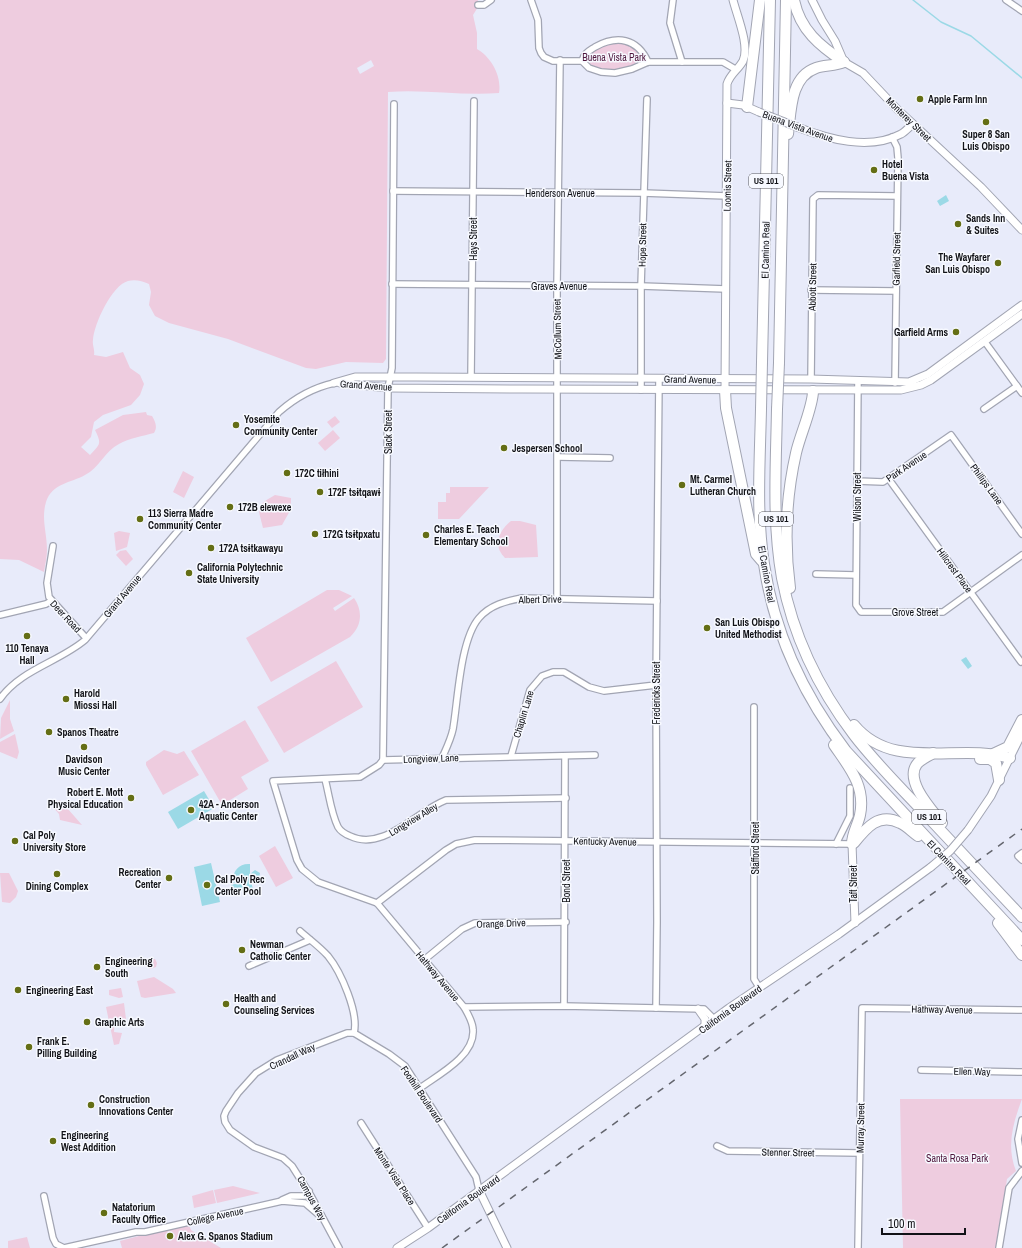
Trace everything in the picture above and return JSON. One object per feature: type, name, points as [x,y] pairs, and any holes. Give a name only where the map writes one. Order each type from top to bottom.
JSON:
[{"type":"highway","points":[[747,106],[760,0]]},
{"type":"highway","name":"El Camino Real","points":[[770,0],[760,514],[764,563],[775,614],[789,654],[822,718],[846,751],[929,842],[982,896],[1022,940]]},
{"type":"highway","name":"El Camino Real","points":[[786,0],[775,497],[777,538],[782,578],[796,627],[816,676],[839,715],[863,746],[1022,917]]},
{"type":"highway","points":[[794,0],[802,23],[810,36],[822,47],[844,62]]},
{"type":"highway","points":[[782,146],[788,139],[793,98],[799,81],[805,74],[814,69],[844,62]]},
{"type":"highway","points":[[725,385],[726,408],[756,554],[764,563]]},
{"type":"highway","points":[[796,627],[796,611],[792,599],[788,562],[788,509],[796,454],[804,423],[813,399],[813,391]]},
{"type":"highway","points":[[839,715],[851,721],[867,738],[881,747],[900,752],[993,754],[1010,758]]},
{"type":"highway","points":[[822,718],[823,728],[856,776],[861,790],[861,812],[852,837],[852,844]]},
{"type":"highway","points":[[993,754],[1008,747],[1022,720]]},
{"type":"highway","points":[[933,753],[924,758],[915,767],[915,783],[920,794],[948,831],[956,846]]},
{"type":"highway","points":[[945,753],[954,758],[993,760],[998,767],[1000,780]]},
{"type":"highway","points":[[852,844],[869,825],[885,819],[901,823],[922,839],[929,842]]},
{"type":"highway","points":[[982,896],[987,909],[1022,954]]},
{"type":"street","points":[[478,5],[484,5],[491,0]]},
{"type":"street","points":[[531,0],[538,20],[541,53],[549,59],[582,60],[589,68],[601,72],[615,73],[632,69],[648,62],[723,62],[735,69]]},
{"type":"street","points":[[673,0],[670,23],[682,62]]},
{"type":"street","name":"Loomis Street","points":[[725,385],[728,84],[735,69],[742,62],[745,48],[733,0]]},
{"type":"street","points":[[812,0],[835,41],[844,62]]},
{"type":"street","points":[[1006,0],[1022,11]]},
{"type":"street","points":[[582,60],[588,51],[602,44],[617,40],[630,42],[637,46],[648,62]]},
{"type":"street","name":"McCollum Street","points":[[557,599],[557,286],[560,60]]},
{"type":"street","name":"Monterey Street","points":[[844,62],[863,72],[913,124],[981,187],[1022,230]]},
{"type":"street","name":"Hope Street","points":[[641,390],[641,286],[646,99]]},
{"type":"street","name":"Hays Street","points":[[471,377],[474,102]]},
{"type":"street","name":"Buena Vista Avenue","points":[[727,103],[747,106],[797,127],[835,140],[873,141],[902,134],[913,124]]},
{"type":"street","name":"Slack Street","points":[[383,760],[388,388],[392,368],[394,104]]},
{"type":"street","name":"Garfield Street","points":[[892,137],[897,147],[895,383]]},
{"type":"street","name":"Henderson Avenue","points":[[394,191],[643,193],[727,196]]},
{"type":"street","name":"Abbott Street","points":[[811,379],[813,198],[814,196],[897,196]]},
{"type":"street","name":"Graves Avenue","points":[[392,284],[641,286],[726,289]]},
{"type":"street","points":[[811,290],[896,291]]},
{"type":"street","name":"Grand Avenue","points":[[334,383],[388,388],[659,391],[811,379],[858,380],[895,383],[909,382],[928,374],[979,335],[1022,305]]},
{"type":"street","name":"Grand Avenue","points":[[0,699],[17,681],[74,648],[86,638],[279,412],[292,400],[304,392],[355,377],[640,378],[813,391],[901,390],[921,385],[986,342],[1022,314]]},
{"type":"street","points":[[979,335],[986,342],[1022,393]]},
{"type":"street","name":"Fredericks Street","points":[[656,1008],[656,685],[659,379]]},
{"type":"street","points":[[811,379],[813,391]]},
{"type":"street","name":"Wilson Street","points":[[858,380],[856,605],[860,612]]},
{"type":"street","points":[[984,409],[1017,386]]},
{"type":"street","name":"Park Avenue","points":[[857,481],[883,482],[951,435]]},
{"type":"street","name":"Phillips Lane","points":[[951,435],[1022,534]]},
{"type":"street","points":[[558,457],[610,458]]},
{"type":"street","name":"Hillcrest Place","points":[[888,478],[1021,662]]},
{"type":"street","name":"Deer Road","points":[[53,546],[47,584],[51,601],[86,638]]},
{"type":"street","name":"Grove Street","points":[[860,612],[943,612],[1022,555]]},
{"type":"street","points":[[816,574],[856,575]]},
{"type":"street","name":"Albert Drive","points":[[442,758],[452,732],[465,647],[470,631],[479,618],[491,607],[506,600],[522,598],[657,601]]},
{"type":"street","points":[[0,615],[46,604],[51,601]]},
{"type":"street","name":"Chaplin Lane","points":[[511,756],[530,690],[542,676],[553,672],[564,672],[589,687],[604,691],[656,685]]},
{"type":"street","name":"Stafford Street","points":[[754,707],[754,979],[760,987]]},
{"type":"street","name":"California Boulevard","points":[[397,1248],[428,1228],[714,1019],[855,923],[932,867],[950,851],[986,806],[1022,733]]},
{"type":"street","name":"Longview Lane","points":[[383,760],[595,755]]},
{"type":"street","name":"Bond Street","points":[[564,1006],[566,922],[565,756]]},
{"type":"street","points":[[377,903],[318,882],[302,869],[297,860],[273,781],[360,777],[379,765],[383,760]]},
{"type":"street","name":"Longview Alley","points":[[325,779],[338,827],[344,834],[362,841],[384,837],[431,806],[446,800],[566,798]]},
{"type":"street","points":[[836,844],[850,816],[850,788]]},
{"type":"street","name":"Kentucky Avenue","points":[[377,903],[456,844],[475,840],[852,844]]},
{"type":"street","name":"Taft Street","points":[[852,844],[855,923]]},
{"type":"street","points":[[1022,853],[1018,856],[1022,860]]},
{"type":"street","name":"Hathway Avenue","points":[[377,903],[464,1007],[564,1006],[698,1009]]},
{"type":"street","name":"Orange Drive","points":[[424,960],[462,929],[475,923],[566,922]]},
{"type":"street","points":[[300,931],[328,956],[340,975],[348,994],[356,1025],[354,1033]]},
{"type":"street","points":[[249,966],[310,940]]},
{"type":"street","points":[[420,1088],[462,1057],[469,1048],[474,1030],[464,1007]]},
{"type":"street","name":"Hathway Avenue","points":[[862,1008],[1022,1010]]},
{"type":"street","name":"Murray Street","points":[[858,1248],[862,1008]]},
{"type":"street","points":[[698,1009],[704,1009],[714,1019]]},
{"type":"street","points":[[698,1009],[705,1019],[705,1027]]},
{"type":"street","name":"Foothill Boulevard","points":[[354,1033],[389,1054],[405,1066],[476,1177],[479,1190],[507,1248]]},
{"type":"street","name":"Crandall Way","points":[[254,1147],[230,1130],[225,1122],[226,1111],[246,1082],[256,1073],[277,1060],[339,1035],[354,1033]]},
{"type":"street","name":"Ellen Way","points":[[921,1070],[1022,1072]]},
{"type":"street","points":[[1022,1120],[1018,1140],[1022,1163]]},
{"type":"street","name":"Monte Vista Place","points":[[362,1123],[428,1228]]},
{"type":"street","name":"Stenner Street","points":[[717,1146],[728,1151],[859,1153]]},
{"type":"street","name":"Campus Way","points":[[254,1147],[283,1158],[292,1166],[309,1191],[339,1248]]},
{"type":"street","points":[[999,1248],[1009,1188],[1022,1171]]},
{"type":"street","name":"College Avenue","points":[[44,1196],[53,1238],[56,1244],[64,1248],[136,1232],[145,1232],[282,1201],[291,1196],[305,1196],[309,1191]]},
{"type":"street","name":"College Avenue","points":[[282,1201],[305,1203],[315,1210],[326,1223]]},
{"type":"green space","points":[[0,0],[478,0],[478,7],[473,15],[477,33],[477,49],[482,52],[491,62],[497,74],[499,80],[499,93],[471,94],[416,91],[388,92],[386,359],[383,363],[346,362],[316,369],[306,368],[228,339],[169,323],[155,316],[149,305],[151,292],[149,284],[133,280],[122,284],[110,297],[100,315],[94,333],[94,355],[106,357],[123,352],[130,368],[140,375],[144,384],[140,395],[131,405],[103,415],[94,422],[91,437],[81,447],[90,455],[99,444],[99,438],[95,430],[123,415],[146,412],[147,415],[152,416],[156,424],[155,431],[154,433],[123,442],[114,447],[90,472],[80,478],[62,484],[49,496],[46,502],[44,514],[47,550],[44,572],[19,560],[0,559]],"holes":[[[371,60],[374,66],[360,74],[357,68]]]},
{"type":"green space","name":"Buena Vista Park","points":[[618,42],[626,43],[638,52],[639,59],[635,64],[623,70],[616,71],[601,70],[590,65],[588,56],[594,50],[602,46]]},
{"type":"green space","points":[[335,416],[340,422],[332,428],[327,422]]},
{"type":"green space","points":[[333,430],[340,438],[325,451],[318,443]]},
{"type":"green space","points":[[183,471],[194,477],[184,498],[173,492]]},
{"type":"green space","points":[[450,487],[489,487],[459,519],[438,519],[438,502],[446,502],[446,493],[450,493]]},
{"type":"green space","points":[[275,495],[291,498],[291,509],[282,525],[263,528],[259,508],[264,502]]},
{"type":"green space","points":[[511,521],[520,521],[536,525],[538,557],[505,558],[501,553],[498,543],[500,534]]},
{"type":"green space","points":[[119,531],[130,533],[127,547],[116,551],[114,533]]},
{"type":"green space","points":[[126,550],[133,559],[126,566],[116,555],[120,551]]},
{"type":"green space","points":[[327,590],[339,590],[352,596],[333,608],[335,611],[354,598],[359,608],[360,618],[354,633],[350,637],[271,682],[246,638]]},
{"type":"green space","points":[[336,661],[363,707],[284,753],[257,707]]},
{"type":"green space","points":[[10,700],[10,719],[14,731],[0,739],[1,718]]},
{"type":"green space","points":[[245,720],[269,761],[241,777],[248,789],[222,805],[191,751]]},
{"type":"green space","points":[[15,734],[19,752],[17,759],[0,752],[0,742]]},
{"type":"green space","points":[[164,750],[177,754],[184,751],[199,775],[163,795],[146,765],[146,762]]},
{"type":"green space","points":[[60,800],[82,825],[60,820],[59,814],[53,807],[55,802]]},
{"type":"green space","points":[[275,846],[293,878],[276,887],[259,856]]},
{"type":"green space","points":[[0,873],[9,873],[18,891],[16,897],[10,903],[2,902]]},
{"type":"green space","points":[[141,958],[155,959],[157,963],[156,967],[150,969],[146,966],[140,965],[138,961]]},
{"type":"green space","points":[[154,977],[173,989],[176,993],[145,998],[141,997],[137,981]]},
{"type":"green space","points":[[121,988],[123,997],[119,998],[109,995],[109,990]]},
{"type":"green space","points":[[124,1003],[126,1019],[115,1018],[114,1032],[122,1033],[119,1044],[114,1045],[106,1007]]},
{"type":"green space","name":"Santa Rosa Park","points":[[900,1099],[1022,1099],[1016,1117],[1011,1144],[1011,1153],[1016,1171],[1007,1179],[997,1248],[903,1248]]},
{"type":"green space","points":[[233,1186],[260,1193],[217,1203],[214,1190]]},
{"type":"green space","points":[[213,1190],[216,1203],[194,1208],[192,1196]]},
{"type":"green space","name":"Alex G. Spanos Stadium","points":[[188,1223],[191,1230],[221,1248],[122,1248],[120,1241]]},
{"type":"green space","points":[[27,1237],[30,1248],[8,1248],[8,1241]]},
{"type":"water","points":[[946,195],[949,201],[940,206],[937,201]]},
{"type":"water","points":[[966,657],[972,666],[968,669],[961,660]]},
{"type":"water","name":"42A - Anderson Aquatic Center","points":[[204,791],[214,808],[178,829],[168,812]]},
{"type":"water","name":"Cal Poly Rec Center Pool","points":[[211,863],[220,902],[202,906],[194,867]]},
{"type":"water","points":[[250,864],[250,874],[255,870],[260,873],[259,878],[250,878],[253,889],[233,892],[231,885],[246,881],[233,883],[235,871],[240,866]]},
{"type":"waterway","points":[[913,0],[941,22],[971,36],[1022,78]]},
{"type":"railway","points":[[442,1248],[1022,829]]},
{"type":"place","name":"Apple Farm Inn","points":[[920,99]]},
{"type":"place","name":"Super 8 San Luis Obispo","points":[[986,122]]},
{"type":"place","name":"Hotel Buena Vista","points":[[874,170]]},
{"type":"place","name":"Sands Inn & Suites","points":[[958,224]]},
{"type":"place","name":"The Wayfarer San Luis Obispo","points":[[998,263]]},
{"type":"place","name":"Garfield Arms","points":[[956,332]]},
{"type":"place","name":"Yosemite Community Center","points":[[236,425]]},
{"type":"place","name":"Jespersen School","points":[[504,448]]},
{"type":"place","name":"172C tiłhini","points":[[287,473]]},
{"type":"place","name":"Mt. Carmel Lutheran Church","points":[[682,485]]},
{"type":"place","name":"172F tsɨtqawɨ","points":[[320,492]]},
{"type":"place","name":"172B elewexe","points":[[230,507]]},
{"type":"place","name":"113 Sierra Madre Community Center","points":[[140,519]]},
{"type":"place","name":"172G tsɨtpxatu","points":[[315,534]]},
{"type":"place","name":"Charles E. Teach Elementary School","points":[[426,535]]},
{"type":"place","name":"172A tsɨtkawayu","points":[[211,548]]},
{"type":"place","name":"California Polytechnic State University","points":[[189,573]]},
{"type":"place","name":"San Luis Obispo United Methodist","points":[[707,628]]},
{"type":"place","name":"110 Tenaya Hall","points":[[27,636]]},
{"type":"place","name":"Harold Miossi Hall","points":[[66,699]]},
{"type":"place","name":"Spanos Theatre","points":[[49,732]]},
{"type":"place","name":"Davidson Music Center","points":[[84,747]]},
{"type":"place","name":"Robert E. Mott Physical Education","points":[[131,798]]},
{"type":"place","name":"42A - Anderson Aquatic Center","points":[[191,810]]},
{"type":"place","name":"Cal Poly University Store","points":[[15,841]]},
{"type":"place","name":"Dining Complex","points":[[57,874]]},
{"type":"place","name":"Recreation Center","points":[[169,878]]},
{"type":"place","name":"Cal Poly Rec Center Pool","points":[[207,885]]},
{"type":"place","name":"Newman Catholic Center","points":[[242,950]]},
{"type":"place","name":"Engineering South","points":[[97,967]]},
{"type":"place","name":"Engineering East","points":[[18,990]]},
{"type":"place","name":"Health and Counseling Services","points":[[226,1004]]},
{"type":"place","name":"Graphic Arts","points":[[87,1022]]},
{"type":"place","name":"Frank E. Pilling Building","points":[[29,1047]]},
{"type":"place","name":"Construction Innovations Center","points":[[91,1105]]},
{"type":"place","name":"Engineering West Addition","points":[[53,1141]]},
{"type":"place","name":"Natatorium Faculty Office","points":[[104,1213]]},
{"type":"place","name":"Alex G. Spanos Stadium","points":[[170,1236]]}]
